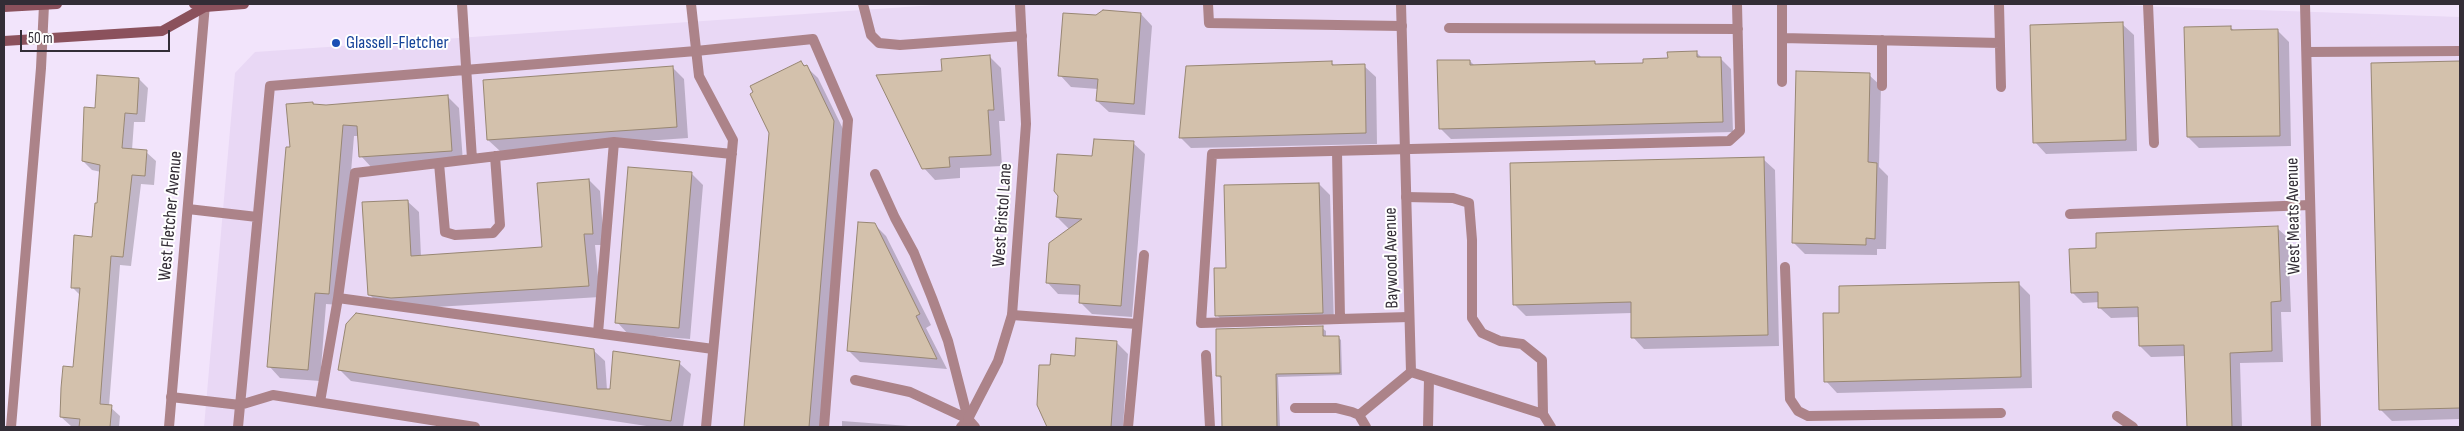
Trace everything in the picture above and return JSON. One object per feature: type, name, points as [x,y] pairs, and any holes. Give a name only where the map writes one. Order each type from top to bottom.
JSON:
[{"type":"main road","points":[[4,8],[57,4]]},
{"type":"main road","points":[[194,4],[244,4]]},
{"type":"main road","points":[[4,41],[162,31],[205,5]]},
{"type":"street","points":[[462,4],[472,159]]},
{"type":"street","points":[[691,4],[699,76],[733,140],[706,427]]},
{"type":"street","points":[[863,4],[871,35],[879,43],[900,45],[1022,36]]},
{"type":"street","name":"West Bristol Lane","points":[[965,423],[998,361],[1012,315],[1026,124],[1020,4]]},
{"type":"street","points":[[1208,4],[1209,23],[1402,26]]},
{"type":"street","name":"Baywood Avenue","points":[[1401,4],[1411,372]]},
{"type":"street","points":[[1409,317],[1201,323],[1212,154],[1729,141],[1740,130],[1737,4]]},
{"type":"street","points":[[1782,4],[1782,82]]},
{"type":"street","points":[[2000,4],[2001,87]]},
{"type":"street","points":[[2148,4],[2154,143]]},
{"type":"street","name":"West Meats Avenue","points":[[2305,4],[2316,427]]},
{"type":"street","points":[[11,427],[43,38],[44,5]]},
{"type":"street","name":"West Fletcher Avenue","points":[[169,427],[205,5]]},
{"type":"street","points":[[1450,28],[1738,29]]},
{"type":"street","points":[[1782,38],[2000,43]]},
{"type":"street","points":[[238,427],[270,86],[467,71],[813,39],[848,120],[824,427]]},
{"type":"street","points":[[1882,40],[1882,86]]},
{"type":"street","points":[[2307,52],[2460,51]]},
{"type":"street","points":[[320,402],[338,298],[355,173],[614,142],[732,154]]},
{"type":"street","points":[[598,334],[614,142]]},
{"type":"street","points":[[1337,151],[1340,319]]},
{"type":"street","points":[[439,163],[445,232],[455,235],[493,233],[500,225],[495,156]]},
{"type":"street","points":[[875,174],[895,218],[914,253],[936,306],[948,341],[965,423]]},
{"type":"street","points":[[1406,197],[1454,198],[1470,203],[1472,318],[1482,333],[1500,341],[1522,344],[1542,360],[1543,414],[1551,427]]},
{"type":"street","points":[[2070,214],[2310,205]]},
{"type":"street","points":[[188,209],[257,217]]},
{"type":"street","points":[[1128,427],[1144,256]]},
{"type":"street","points":[[1785,267],[1790,399],[1798,411],[1808,416],[2001,413]]},
{"type":"street","points":[[338,298],[713,349]]},
{"type":"street","points":[[1012,315],[1138,324]]},
{"type":"street","points":[[1206,355],[1210,427]]},
{"type":"street","points":[[1359,415],[1411,372],[1543,414]]},
{"type":"street","points":[[1428,427],[1429,378]]},
{"type":"street","points":[[855,380],[910,392],[965,423],[976,427]]},
{"type":"street","points":[[171,397],[240,405],[273,395],[475,427]]},
{"type":"street","points":[[1295,408],[1336,408],[1359,415],[1366,427]]},
{"type":"street","points":[[2117,416],[2133,427]]},
{"type":"shaded area","points":[[949,4],[2083,4],[2460,17],[2460,427],[204,427],[235,73],[255,52]]},
{"type":"building","points":[[1103,10],[1141,13],[1134,104],[1096,101],[1098,79],[1058,76],[1063,13],[1096,15]]},
{"type":"building","points":[[2123,22],[2126,140],[2033,143],[2030,25]]},
{"type":"building","points":[[2231,26],[2231,30],[2278,29],[2280,136],[2187,137],[2184,27]]},
{"type":"building","points":[[1697,51],[1697,57],[1721,57],[1723,122],[1439,129],[1437,60],[1470,60],[1470,65],[1595,61],[1595,64],[1643,63],[1643,59],[1668,58],[1667,52]]},
{"type":"building","points":[[990,55],[994,110],[988,110],[991,155],[949,157],[950,167],[922,169],[876,75],[942,71],[941,59]]},
{"type":"building","points":[[801,61],[804,66],[807,65],[834,121],[809,427],[744,427],[769,133],[750,94],[753,92],[750,86]]},
{"type":"building","points":[[1332,61],[1332,65],[1365,64],[1366,133],[1179,138],[1186,66]]},
{"type":"building","points":[[2460,61],[2460,408],[2379,410],[2371,63]]},
{"type":"building","points":[[673,66],[677,127],[487,140],[483,80]]},
{"type":"building","points":[[1796,71],[1870,73],[1868,162],[1877,163],[1875,239],[1866,238],[1866,245],[1792,243]]},
{"type":"building","points":[[97,75],[139,78],[137,114],[125,113],[122,148],[147,150],[145,176],[132,175],[123,257],[111,256],[100,404],[112,405],[110,427],[79,427],[80,419],[60,417],[61,388],[63,366],[73,367],[80,288],[71,288],[74,235],[92,237],[95,203],[97,203],[100,165],[82,161],[84,107],[95,108]]},
{"type":"building","points":[[448,95],[452,151],[359,157],[357,126],[343,125],[329,294],[315,293],[308,370],[267,367],[286,147],[290,147],[286,104],[313,102],[313,104],[326,105]]},
{"type":"building","points":[[1094,139],[1134,141],[1121,306],[1079,303],[1080,285],[1046,283],[1049,243],[1082,219],[1056,217],[1058,196],[1054,191],[1057,154],[1092,156]]},
{"type":"building","points":[[1764,157],[1768,335],[1631,338],[1631,302],[1513,305],[1510,163]]},
{"type":"building","points":[[628,167],[692,172],[679,328],[615,323]]},
{"type":"building","points":[[589,179],[593,234],[584,234],[589,286],[391,298],[368,295],[362,202],[408,200],[411,256],[542,247],[537,183]]},
{"type":"building","points":[[1319,183],[1323,313],[1215,316],[1214,268],[1226,268],[1224,185]]},
{"type":"building","points":[[858,222],[875,223],[920,314],[916,316],[937,359],[847,351]]},
{"type":"building","points":[[2278,226],[2281,301],[2271,302],[2272,351],[2230,353],[2232,427],[2187,427],[2184,345],[2139,346],[2138,307],[2098,308],[2098,292],[2071,293],[2069,249],[2096,248],[2096,233]]},
{"type":"building","points":[[2019,282],[2021,377],[1824,382],[1823,313],[1839,313],[1839,286]]},
{"type":"building","points":[[356,313],[594,349],[597,389],[610,389],[613,351],[680,361],[671,421],[338,370],[346,324]]},
{"type":"building","points":[[1323,326],[1323,336],[1339,336],[1340,373],[1276,374],[1277,427],[1222,427],[1221,376],[1216,376],[1216,329]]},
{"type":"building","points":[[1076,338],[1117,341],[1111,427],[1047,427],[1037,405],[1039,365],[1050,365],[1051,354],[1075,356]]},
{"type":"place","name":"Glassell-Fletcher","points":[[336,43]]}]
